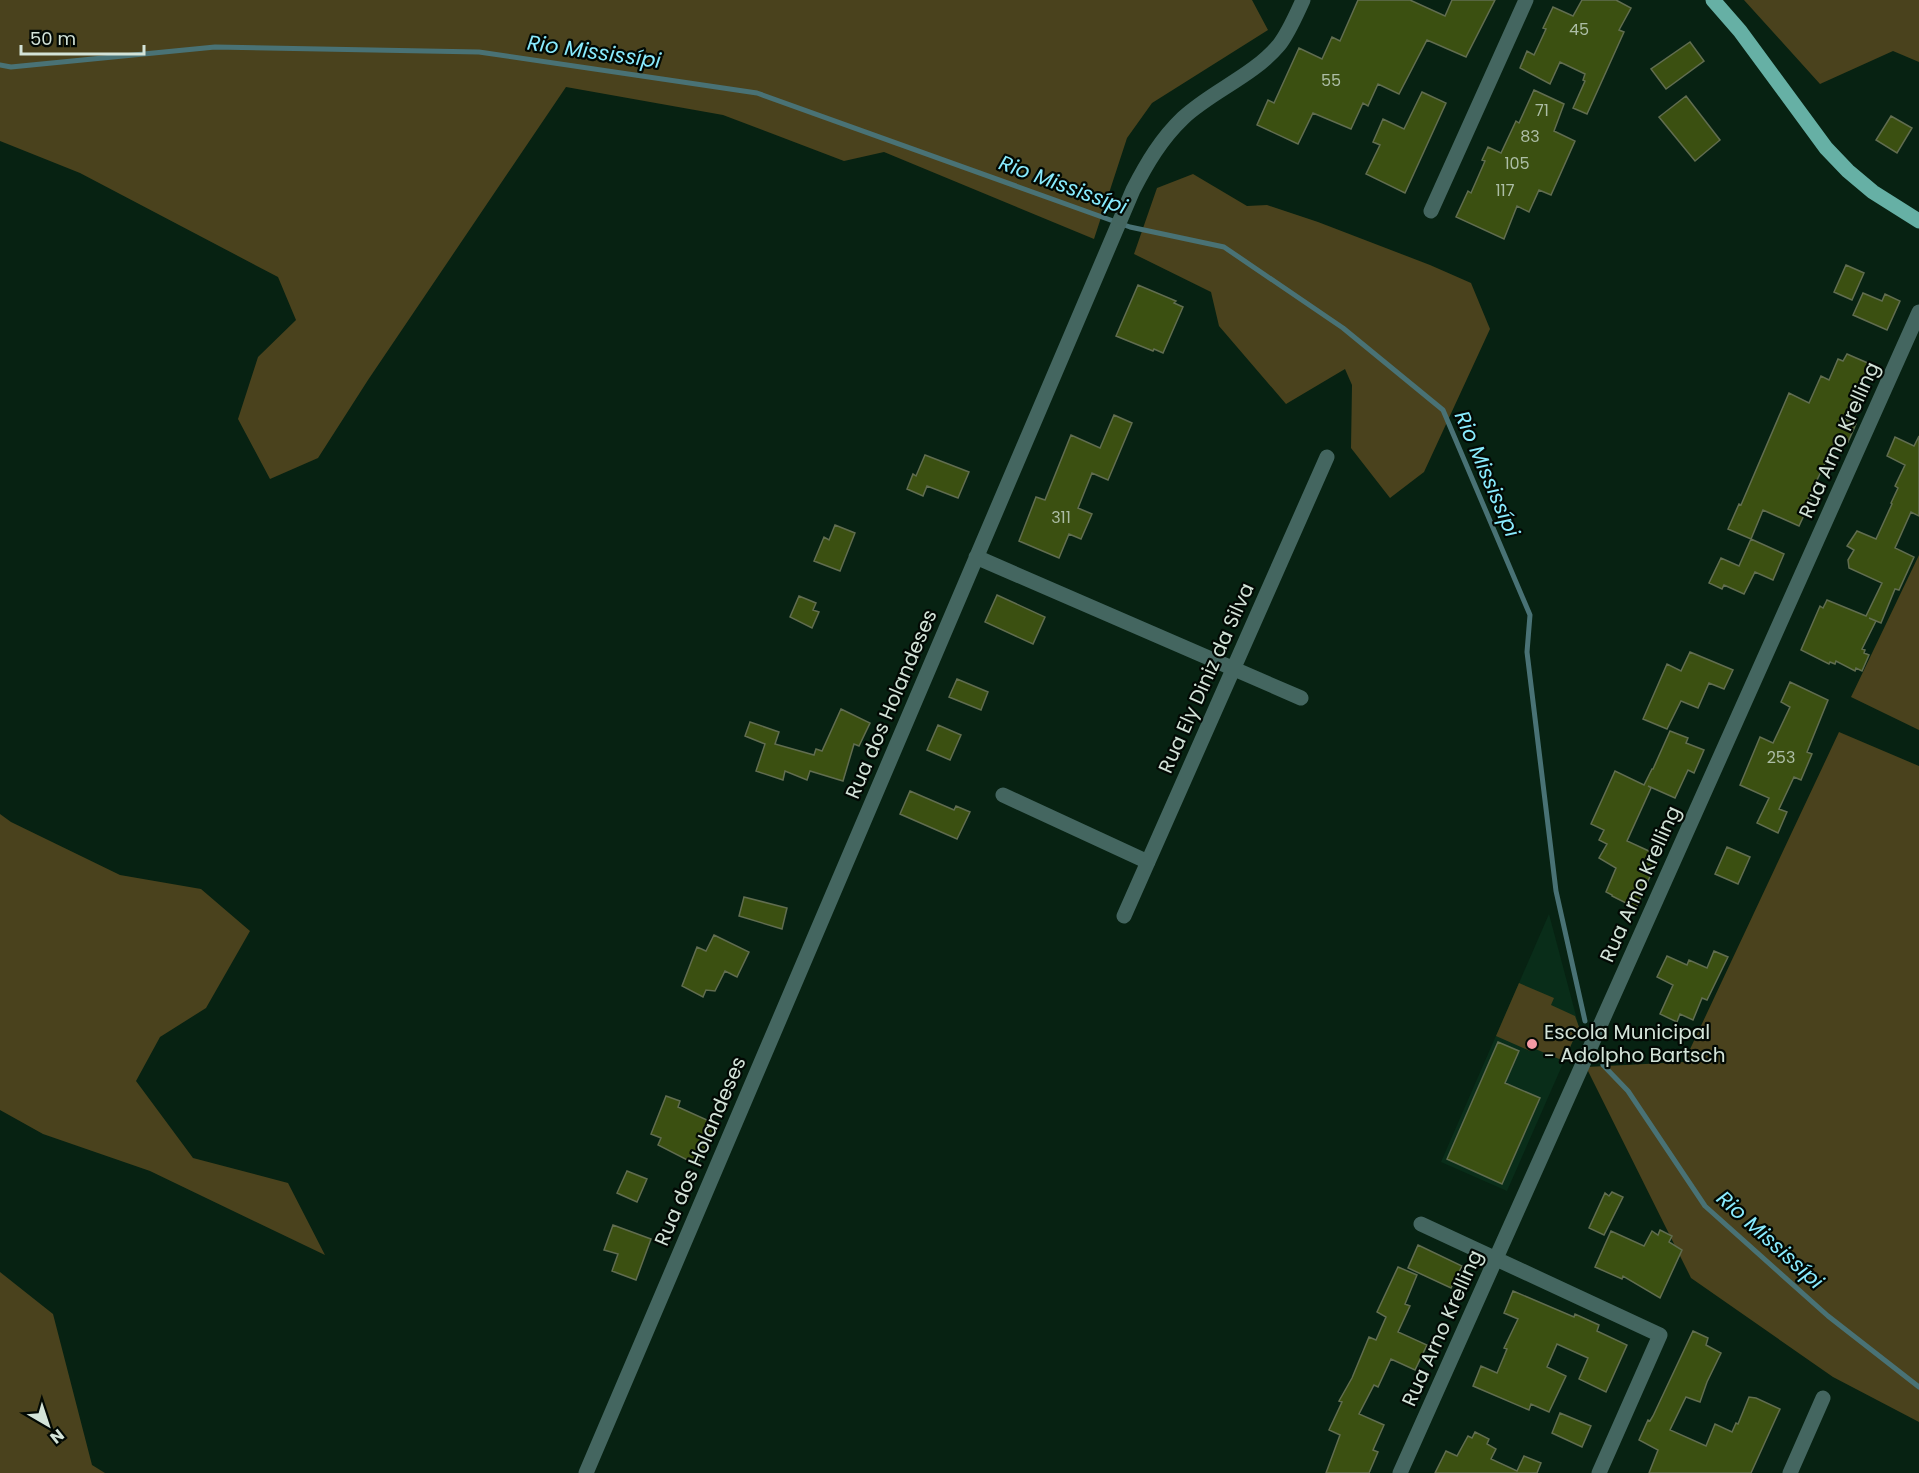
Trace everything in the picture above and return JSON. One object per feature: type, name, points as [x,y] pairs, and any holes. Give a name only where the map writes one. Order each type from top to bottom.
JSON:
[{"type":"main road","points":[[1713,0],[1740,31],[1826,148],[1873,192],[1919,221]]},
{"type":"street","name":"Rua dos Holandeses","points":[[587,1473],[1122,212],[1150,157],[1164,138],[1184,117],[1264,59],[1280,43],[1303,0]]},
{"type":"street","points":[[1431,212],[1526,0]]},
{"type":"street","name":"Rua Arno Krelling","points":[[1400,1473],[1919,312]]},
{"type":"street","name":"Rua Ely Diniz da Silva","points":[[1124,916],[1327,457]]},
{"type":"street","points":[[976,557],[1301,698]]},
{"type":"street","points":[[1003,795],[1148,862]]},
{"type":"street","points":[[1421,1224],[1660,1335],[1599,1473]]},
{"type":"street","points":[[1790,1473],[1824,1398]]},
{"type":"shaded area","points":[[0,0],[1252,0],[1268,30],[1152,103],[1127,138],[1094,239],[884,152],[844,161],[723,115],[566,87],[318,458],[270,479],[238,419],[258,357],[296,320],[278,277],[80,173],[0,141]]},
{"type":"shaded area","points":[[1744,0],[1919,0],[1919,62],[1893,51],[1820,84]]},
{"type":"shaded area","points":[[1193,174],[1247,206],[1267,205],[1318,222],[1471,283],[1490,329],[1424,472],[1390,498],[1351,448],[1352,385],[1345,369],[1286,404],[1219,326],[1211,292],[1134,254],[1157,188]]},
{"type":"shaded area","points":[[1919,555],[1919,730],[1851,697]]},
{"type":"shaded area","points":[[1839,732],[1919,766],[1919,1422],[1833,1377],[1691,1278],[1586,1067],[1684,1062]]},
{"type":"shaded area","points":[[0,814],[11,822],[120,875],[201,889],[250,931],[206,1008],[160,1037],[136,1081],[193,1158],[288,1183],[325,1255],[150,1171],[43,1134],[0,1110]]},
{"type":"shaded area","name":"Escola Municipal - Adolpho Bartsch","points":[[1549,914],[1579,1027],[1507,1191],[1441,1162]]},
{"type":"shaded area","points":[[1519,983],[1554,998],[1551,1005],[1575,1016],[1579,1027],[1564,1061],[1533,1048],[1530,1051],[1496,1036]]},
{"type":"shaded area","points":[[0,1272],[53,1314],[92,1465],[105,1473],[0,1473]]},
{"type":"building","points":[[1358,0],[1410,0],[1445,16],[1452,0],[1495,0],[1466,57],[1427,40],[1399,94],[1378,84],[1368,106],[1363,103],[1351,129],[1313,113],[1298,144],[1257,125],[1268,100],[1274,103],[1299,48],[1322,59],[1332,37],[1340,41]]},
{"type":"building","points":[[1582,0],[1616,0],[1631,8],[1619,30],[1624,32],[1587,114],[1573,108],[1585,81],[1583,80],[1585,74],[1560,62],[1550,84],[1520,68],[1527,51],[1534,55],[1553,7],[1573,16]]},
{"type":"building","points":[[1690,42],[1704,61],[1666,89],[1651,69]]},
{"type":"building","points":[[1534,90],[1564,104],[1554,131],[1575,141],[1551,195],[1539,190],[1529,212],[1517,206],[1504,239],[1456,217],[1468,191],[1471,193],[1485,161],[1482,160],[1488,147],[1501,153],[1516,121],[1519,123]]},
{"type":"building","points":[[1422,92],[1446,103],[1405,193],[1366,174],[1380,145],[1373,142],[1383,119],[1404,129]]},
{"type":"building","points":[[1686,96],[1720,140],[1695,161],[1659,117]]},
{"type":"building","points":[[1891,116],[1912,128],[1897,153],[1876,140]]},
{"type":"building","points":[[1846,265],[1864,273],[1852,300],[1834,292]]},
{"type":"building","points":[[1138,285],[1176,301],[1174,303],[1183,307],[1163,353],[1116,336]]},
{"type":"building","points":[[1863,293],[1882,301],[1885,294],[1900,301],[1887,330],[1853,315]]},
{"type":"building","points":[[1847,354],[1870,364],[1845,419],[1856,424],[1848,442],[1837,438],[1808,499],[1811,500],[1799,526],[1763,510],[1751,539],[1728,529],[1739,504],[1741,505],[1789,393],[1809,403],[1821,376],[1829,380],[1838,359],[1843,361]]},
{"type":"building","points":[[1114,415],[1132,423],[1108,480],[1092,473],[1078,508],[1092,514],[1081,539],[1069,534],[1059,558],[1019,541],[1036,497],[1045,500],[1071,435],[1100,448]]},
{"type":"building","points":[[1919,436],[1919,516],[1911,512],[1895,548],[1914,557],[1899,590],[1895,589],[1881,623],[1869,618],[1876,621],[1862,649],[1869,655],[1862,671],[1856,668],[1855,671],[1836,661],[1835,664],[1830,662],[1829,664],[1801,650],[1820,606],[1823,608],[1827,600],[1866,616],[1882,583],[1849,568],[1848,560],[1854,550],[1847,546],[1857,531],[1876,539],[1892,504],[1898,488],[1895,486],[1905,465],[1887,456],[1895,437],[1914,446]]},
{"type":"building","points":[[925,455],[969,472],[958,498],[927,486],[923,496],[907,489],[913,474],[916,476]]},
{"type":"building","points":[[835,525],[855,533],[840,571],[814,561],[824,537],[829,540]]},
{"type":"building","points":[[1751,539],[1784,554],[1773,580],[1755,572],[1744,594],[1724,585],[1722,589],[1709,583],[1721,558],[1739,566]]},
{"type":"building","points":[[997,595],[1045,617],[1033,644],[985,622]]},
{"type":"building","points":[[799,596],[816,603],[813,610],[819,612],[812,628],[790,617]]},
{"type":"building","points":[[1690,652],[1733,670],[1724,689],[1709,683],[1698,708],[1681,701],[1667,729],[1643,719],[1667,664],[1681,671]]},
{"type":"building","points":[[957,679],[988,692],[981,710],[949,697]]},
{"type":"building","points":[[1790,682],[1828,700],[1807,752],[1812,754],[1801,780],[1794,777],[1779,809],[1787,812],[1778,833],[1757,823],[1769,798],[1740,785],[1760,737],[1773,743],[1790,707],[1781,702]]},
{"type":"building","points":[[841,709],[870,723],[859,746],[854,744],[843,781],[810,771],[807,780],[785,771],[783,780],[756,771],[765,744],[745,736],[750,722],[779,732],[775,744],[814,755],[816,749],[822,751]]},
{"type":"building","points":[[938,725],[961,735],[950,760],[927,750]]},
{"type":"building","points":[[1670,731],[1688,738],[1686,743],[1704,750],[1694,773],[1688,770],[1675,798],[1648,786],[1651,788],[1627,841],[1651,852],[1648,860],[1656,863],[1636,908],[1606,892],[1616,868],[1599,858],[1607,844],[1599,840],[1604,830],[1591,824],[1615,771],[1644,785]]},
{"type":"building","points":[[910,791],[954,810],[956,806],[970,812],[957,839],[900,814]]},
{"type":"building","points":[[1727,847],[1750,857],[1738,884],[1715,874]]},
{"type":"building","points":[[744,897],[787,908],[782,929],[739,916]]},
{"type":"building","points":[[714,935],[749,952],[737,977],[725,971],[715,991],[706,990],[703,997],[682,986],[697,947],[706,951]]},
{"type":"building","points":[[1714,951],[1728,957],[1707,1000],[1702,998],[1693,1020],[1680,1014],[1677,1022],[1660,1014],[1673,985],[1657,977],[1667,956],[1687,965],[1689,960],[1707,968]]},
{"type":"building","points":[[1498,1042],[1519,1051],[1505,1083],[1540,1098],[1502,1184],[1447,1159]]},
{"type":"building","points":[[666,1096],[680,1101],[678,1107],[716,1124],[697,1165],[658,1145],[661,1138],[651,1134]]},
{"type":"building","points":[[627,1171],[647,1179],[637,1202],[617,1193]]},
{"type":"building","points":[[1612,1192],[1623,1197],[1604,1235],[1589,1228],[1605,1193],[1609,1196]]},
{"type":"building","points":[[613,1225],[651,1239],[636,1280],[612,1271],[618,1254],[604,1250]]},
{"type":"building","points":[[1660,1230],[1672,1236],[1669,1242],[1682,1250],[1660,1298],[1623,1276],[1622,1279],[1595,1267],[1611,1231],[1644,1246],[1652,1231],[1658,1235]]},
{"type":"building","points":[[1418,1245],[1462,1266],[1451,1288],[1408,1268]]},
{"type":"building","points":[[1398,1267],[1417,1275],[1405,1304],[1410,1306],[1398,1332],[1427,1345],[1415,1370],[1391,1359],[1378,1387],[1374,1385],[1359,1414],[1384,1425],[1373,1450],[1378,1452],[1369,1473],[1326,1473],[1340,1435],[1329,1430],[1342,1402],[1339,1401],[1352,1378],[1369,1337],[1376,1340],[1386,1317],[1377,1312]]},
{"type":"building","points":[[1513,1291],[1599,1325],[1597,1331],[1627,1345],[1606,1392],[1579,1379],[1588,1358],[1557,1344],[1547,1367],[1566,1376],[1549,1412],[1531,1404],[1529,1410],[1473,1386],[1481,1366],[1497,1373],[1507,1349],[1504,1348],[1518,1319],[1504,1313]]},
{"type":"building","points":[[1693,1331],[1708,1338],[1706,1345],[1721,1353],[1700,1402],[1686,1397],[1670,1430],[1706,1446],[1715,1424],[1732,1432],[1736,1423],[1738,1424],[1749,1397],[1780,1409],[1751,1473],[1649,1473],[1658,1450],[1639,1440],[1648,1420],[1650,1421],[1653,1416]]},
{"type":"building","points":[[1560,1413],[1591,1426],[1582,1447],[1552,1433]]},
{"type":"building","points":[[1475,1432],[1489,1439],[1487,1444],[1496,1449],[1491,1459],[1517,1471],[1524,1456],[1541,1463],[1537,1473],[1435,1473],[1446,1451],[1457,1456],[1468,1436],[1472,1438]]},
{"type":"waterway","name":"Rio Mississípi","points":[[0,65],[11,67],[215,47],[479,52],[757,93],[1130,227],[1224,247],[1343,328],[1443,410],[1530,615],[1527,652],[1556,891],[1585,1021]]},
{"type":"waterway","name":"Rio Mississípi","points":[[1603,1065],[1628,1091],[1705,1206],[1828,1316],[1919,1387]]},
{"type":"place","name":"Escola Municipal - Adolpho Bartsch","points":[[1532,1044]]}]
